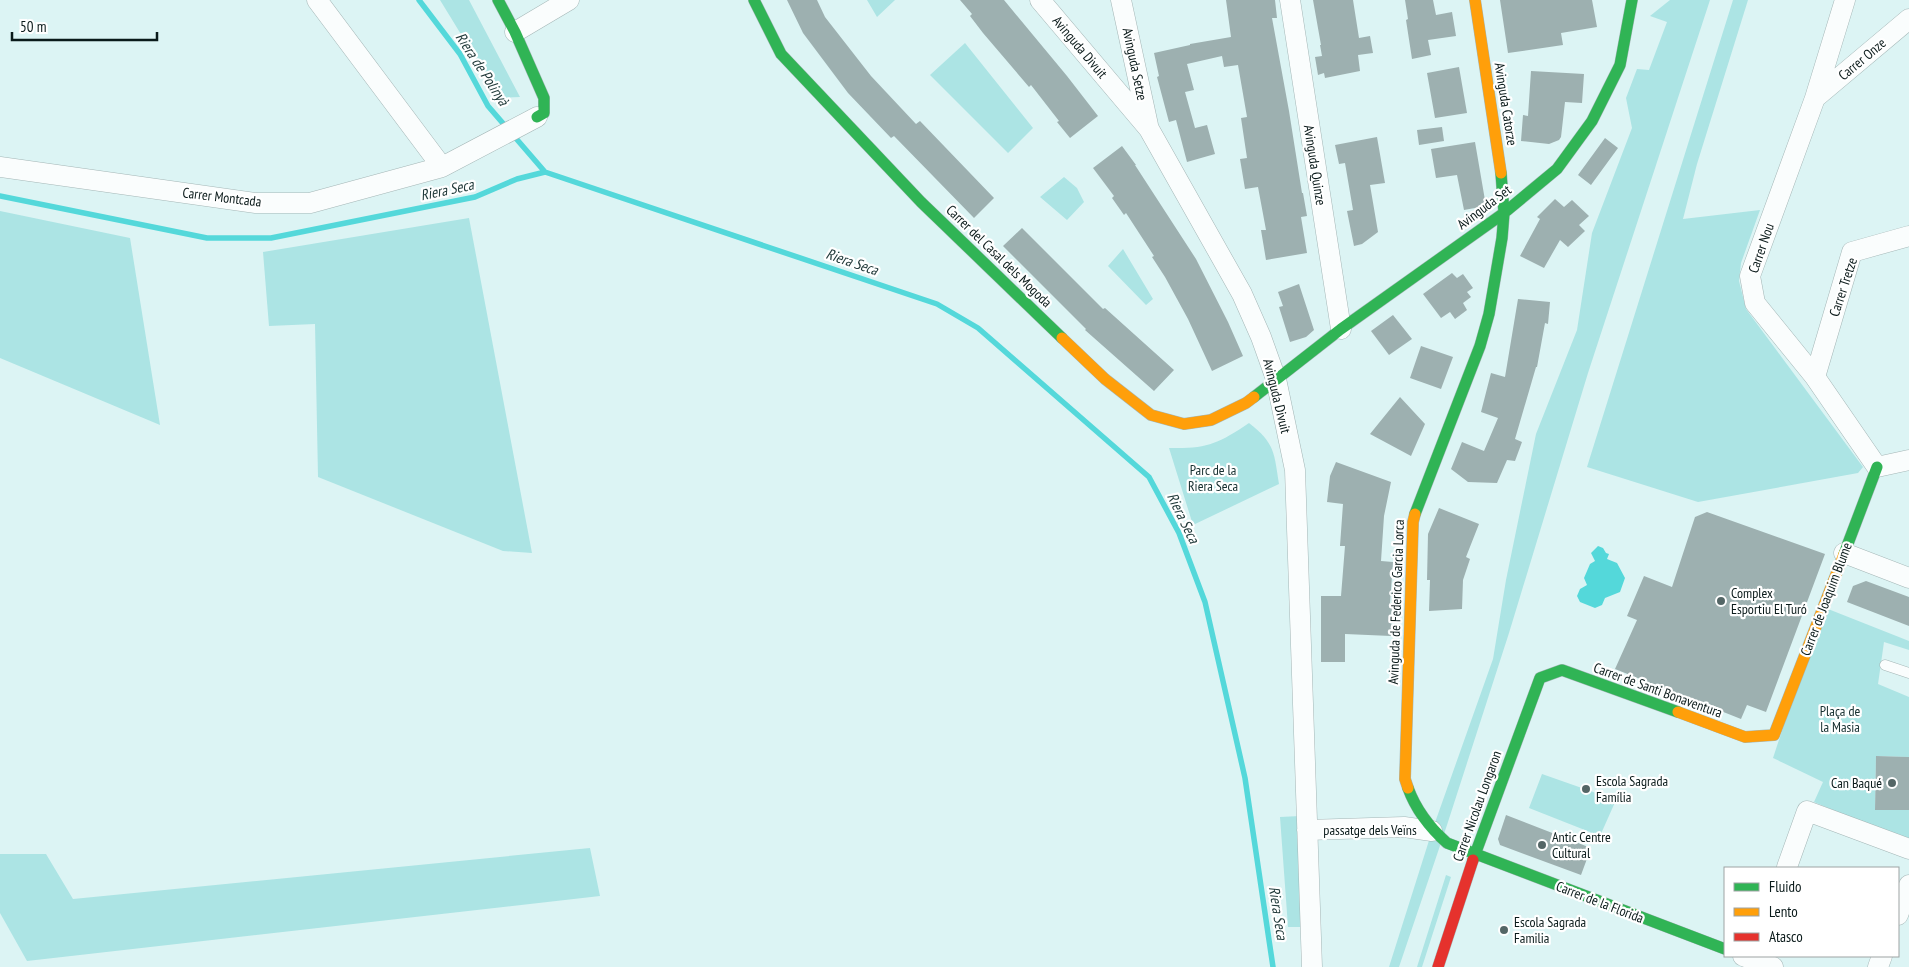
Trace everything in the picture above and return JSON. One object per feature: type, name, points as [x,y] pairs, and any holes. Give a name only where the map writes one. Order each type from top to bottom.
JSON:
[{"type":"street","points":[[317,0],[442,167]]},
{"type":"street","points":[[498,0],[515,32],[544,98],[544,113],[537,117]]},
{"type":"street","points":[[515,32],[569,0]]},
{"type":"street","name":"Carrer del Casal dels Mogoda","points":[[754,0],[781,54],[908,188],[1105,379],[1151,415],[1184,424],[1211,420],[1246,403],[1276,379]]},
{"type":"street","name":"Avinguda Divuit","points":[[1040,0],[1149,129],[1242,294],[1261,337],[1276,379],[1295,470],[1312,967]]},
{"type":"street","name":"Avinguda Setze","points":[[1121,0],[1149,129]]},
{"type":"street","name":"Avinguda Quinze","points":[[1290,0],[1341,329]]},
{"type":"street","name":"Avinguda Catorze","points":[[1475,0],[1503,185],[1504,213]]},
{"type":"street","name":"Avinguda Set","points":[[1276,379],[1341,329],[1504,213],[1557,169],[1592,121],[1620,65],[1632,0]]},
{"type":"street","name":"Carrer Nou","points":[[1845,0],[1815,98],[1750,276],[1755,303],[1815,377],[1877,466]]},
{"type":"street","name":"Carrer Onze","points":[[1815,98],[1909,19]]},
{"type":"street","name":"Carrer Montcada","points":[[0,166],[256,203],[310,203],[442,167],[537,117]]},
{"type":"street","name":"Avinguda de Federico Garcia Lorca","points":[[1475,854],[1447,843],[1432,831],[1410,799],[1405,779],[1413,522],[1421,496],[1480,346],[1489,314],[1504,213]]},
{"type":"street","name":"Carrer Tretze","points":[[1815,377],[1852,252],[1909,236]]},
{"type":"street","points":[[1877,466],[1909,460]]},
{"type":"street","name":"Carrer de Joaquim Blume","points":[[1744,737],[1774,735],[1877,466]]},
{"type":"street","points":[[1844,553],[1909,578]]},
{"type":"street","name":"Carrer de Santi Bonaventura","points":[[1562,670],[1744,737]]},
{"type":"street","name":"Carrer Nicolau Longaron","points":[[1438,967],[1475,854],[1540,678],[1562,670]]},
{"type":"street","points":[[1787,867],[1807,811],[1909,850]]},
{"type":"street","name":"passatge dels Veïns","points":[[1307,830],[1404,827],[1432,831]]},
{"type":"street","name":"Carrer de la Florida","points":[[1475,854],[1724,949]]},
{"type":"street","points":[[1899,912],[1909,885]]},
{"type":"street","points":[[1746,957],[1773,967]]},
{"type":"lane","points":[[1885,665],[1909,673]]},
{"type":"green space","points":[[440,0],[469,0],[520,97],[500,98]]},
{"type":"green space","points":[[867,0],[895,0],[877,17]]},
{"type":"green space","points":[[1670,0],[1710,0],[1588,373],[1509,633],[1447,825],[1399,967],[1389,967],[1432,831],[1493,659],[1506,580],[1536,434],[1577,330],[1592,233],[1632,128],[1626,98],[1637,69],[1649,70],[1667,22],[1650,16]]},
{"type":"green space","points":[[1733,0],[1748,0],[1697,164],[1683,219],[1760,210],[1741,263],[1739,281],[1746,309],[1863,467],[1858,473],[1698,502],[1587,467]]},
{"type":"green space","points":[[965,43],[1033,128],[1008,153],[930,75]]},
{"type":"green space","points":[[1064,177],[1077,188],[1084,202],[1067,220],[1040,197]]},
{"type":"green space","points":[[0,211],[130,238],[160,425],[0,358]]},
{"type":"green space","points":[[469,218],[532,553],[503,551],[318,477],[315,324],[269,326],[263,252]]},
{"type":"green space","points":[[1123,249],[1153,299],[1146,305],[1108,266]]},
{"type":"green space","name":"Parc de la Riera Seca","points":[[1249,423],[1258,430],[1272,449],[1279,484],[1193,525],[1169,448],[1211,444],[1229,436]]},
{"type":"green space","name":"Plaça de la Masia","points":[[1823,607],[1909,641],[1909,650],[1884,642],[1878,684],[1909,697],[1909,757],[1876,756],[1875,809],[1909,810],[1909,842],[1814,802],[1823,782],[1773,758]]},
{"type":"green space","points":[[1542,774],[1616,800],[1600,836],[1529,808]]},
{"type":"green space","points":[[1300,816],[1304,927],[1288,927],[1280,817]]},
{"type":"green space","points":[[590,848],[600,896],[27,961],[0,913],[0,854],[46,854],[73,899]]},
{"type":"green space","points":[[1446,875],[1451,877],[1422,967],[1417,967]]},
{"type":"water","points":[[1598,546],[1609,554],[1607,559],[1617,563],[1625,578],[1620,592],[1605,598],[1602,605],[1595,608],[1580,602],[1577,596],[1580,589],[1587,585],[1584,578],[1590,564],[1595,561],[1591,553]]},
{"type":"building","points":[[787,0],[817,0],[825,17],[871,76],[916,124],[920,121],[994,198],[974,218],[894,136],[891,138],[848,93],[803,33]]},
{"type":"building","points":[[960,0],[1004,0],[1098,116],[1070,138],[1031,85],[1029,87],[983,33],[970,16],[972,14]]},
{"type":"building","points":[[1226,0],[1275,0],[1277,18],[1272,18],[1307,216],[1301,217],[1307,253],[1266,260],[1261,230],[1266,230],[1258,187],[1245,189],[1240,159],[1247,158],[1241,118],[1247,117],[1238,65],[1224,67],[1222,56],[1187,64],[1194,90],[1185,92],[1195,128],[1207,125],[1215,154],[1187,162],[1176,120],[1169,122],[1157,77],[1159,76],[1154,53],[1231,37]]},
{"type":"building","points":[[1313,0],[1353,0],[1359,38],[1370,36],[1373,53],[1358,55],[1360,71],[1325,78],[1324,73],[1318,75],[1315,57],[1322,56]]},
{"type":"building","points":[[1405,0],[1433,0],[1436,15],[1452,12],[1456,36],[1428,40],[1431,55],[1412,59]]},
{"type":"building","points":[[1500,0],[1592,0],[1597,27],[1561,33],[1563,45],[1508,53]]},
{"type":"building","points":[[1459,67],[1467,113],[1435,118],[1427,73]]},
{"type":"building","points":[[1531,71],[1584,74],[1582,103],[1565,102],[1561,137],[1559,140],[1549,144],[1521,141],[1523,115],[1528,116]]},
{"type":"building","points":[[1442,127],[1444,141],[1419,145],[1417,130]]},
{"type":"building","points":[[1377,137],[1385,183],[1370,185],[1378,232],[1362,244],[1354,246],[1347,211],[1353,210],[1345,163],[1339,164],[1335,145]]},
{"type":"building","points":[[1605,138],[1618,148],[1591,185],[1578,175]]},
{"type":"building","points":[[1475,142],[1486,206],[1464,210],[1457,175],[1436,178],[1431,149]]},
{"type":"building","points":[[1122,146],[1196,259],[1243,356],[1212,371],[1188,319],[1152,257],[1154,256],[1093,168]]},
{"type":"building","points":[[1555,199],[1564,207],[1572,200],[1589,216],[1579,225],[1585,231],[1568,247],[1560,240],[1544,268],[1520,256],[1540,219],[1537,217]]},
{"type":"building","points":[[1022,228],[1103,309],[1105,308],[1174,370],[1154,391],[1085,330],[1003,246]]},
{"type":"building","points":[[1452,273],[1457,278],[1463,274],[1473,288],[1467,292],[1471,297],[1463,303],[1467,310],[1455,319],[1450,312],[1441,318],[1423,294]]},
{"type":"building","points":[[1299,284],[1314,330],[1306,337],[1290,342],[1279,307],[1283,306],[1278,292]]},
{"type":"building","points":[[1518,299],[1550,302],[1548,324],[1545,323],[1537,367],[1515,439],[1522,442],[1515,461],[1507,460],[1497,483],[1468,482],[1451,469],[1462,442],[1484,451],[1498,418],[1481,412],[1491,373],[1505,377]]},
{"type":"building","points":[[1393,315],[1412,339],[1389,355],[1371,331]]},
{"type":"building","points":[[1421,346],[1453,357],[1441,389],[1410,378]]},
{"type":"building","points":[[1400,397],[1425,424],[1411,456],[1370,434]]},
{"type":"building","points":[[1336,462],[1391,482],[1384,516],[1381,561],[1393,562],[1390,603],[1392,603],[1391,636],[1345,634],[1345,662],[1321,662],[1321,596],[1341,596],[1345,546],[1340,546],[1343,504],[1327,502],[1330,476]]},
{"type":"building","points":[[1439,508],[1479,524],[1466,557],[1470,559],[1463,580],[1462,609],[1429,611],[1430,580],[1427,580],[1428,534]]},
{"type":"building","name":"Complex Esportiu El Turó","points":[[1707,512],[1825,554],[1766,712],[1747,705],[1741,719],[1615,669],[1637,620],[1627,616],[1644,576],[1672,587],[1695,517]]},
{"type":"building","points":[[1866,581],[1909,597],[1909,626],[1847,602],[1853,586]]},
{"type":"building","name":"Can Baqué","points":[[1876,756],[1909,757],[1909,810],[1875,810]]},
{"type":"building","name":"Antic Centre Cultural","points":[[1506,815],[1591,848],[1581,875],[1500,845],[1498,839]]},
{"type":"waterway","name":"Riera de Polinyà","points":[[419,0],[460,54],[488,106],[545,172]]},
{"type":"waterway","name":"Riera Seca","points":[[0,196],[207,238],[271,238],[475,197],[517,179],[545,172],[937,304],[978,328],[1149,477],[1179,533],[1205,602],[1245,778],[1273,967]]},
{"type":"traffic: fast","points":[[498,0],[515,32],[544,98],[544,113],[537,117]]},
{"type":"traffic: fast","points":[[754,0],[781,54],[921,202],[1062,338]]},
{"type":"traffic: fast","points":[[1254,397],[1341,329],[1504,213],[1557,169],[1592,121],[1620,65],[1632,0]]},
{"type":"traffic: fast","points":[[1415,514],[1480,346],[1489,314],[1502,238],[1504,213],[1501,173]]},
{"type":"traffic: fast","points":[[1844,554],[1877,467]]},
{"type":"traffic: fast","points":[[1473,860],[1540,678],[1562,670],[1678,712]]},
{"type":"traffic: fast","points":[[1408,788],[1424,818],[1447,843],[1724,949]]},
{"type":"traffic: slow","points":[[1475,0],[1501,173]]},
{"type":"traffic: slow","points":[[1062,338],[1105,379],[1151,415],[1184,424],[1211,420],[1246,403],[1254,397]]},
{"type":"traffic: slow","points":[[1408,788],[1405,779],[1413,522],[1415,514]]},
{"type":"traffic: slow","points":[[1678,712],[1745,737],[1774,735],[1844,554]]},
{"type":"traffic: jam","points":[[1438,967],[1473,860]]},
{"type":"place","name":"Complex Esportiu El Turó","points":[[1721,601]]},
{"type":"place","name":"Can Baqué","points":[[1892,783]]},
{"type":"place","name":"Escola Sagrada Família","points":[[1586,789]]},
{"type":"place","name":"Antic Centre Cultural","points":[[1542,845]]},
{"type":"place","name":"Escola Sagrada Familia","points":[[1504,930]]}]
